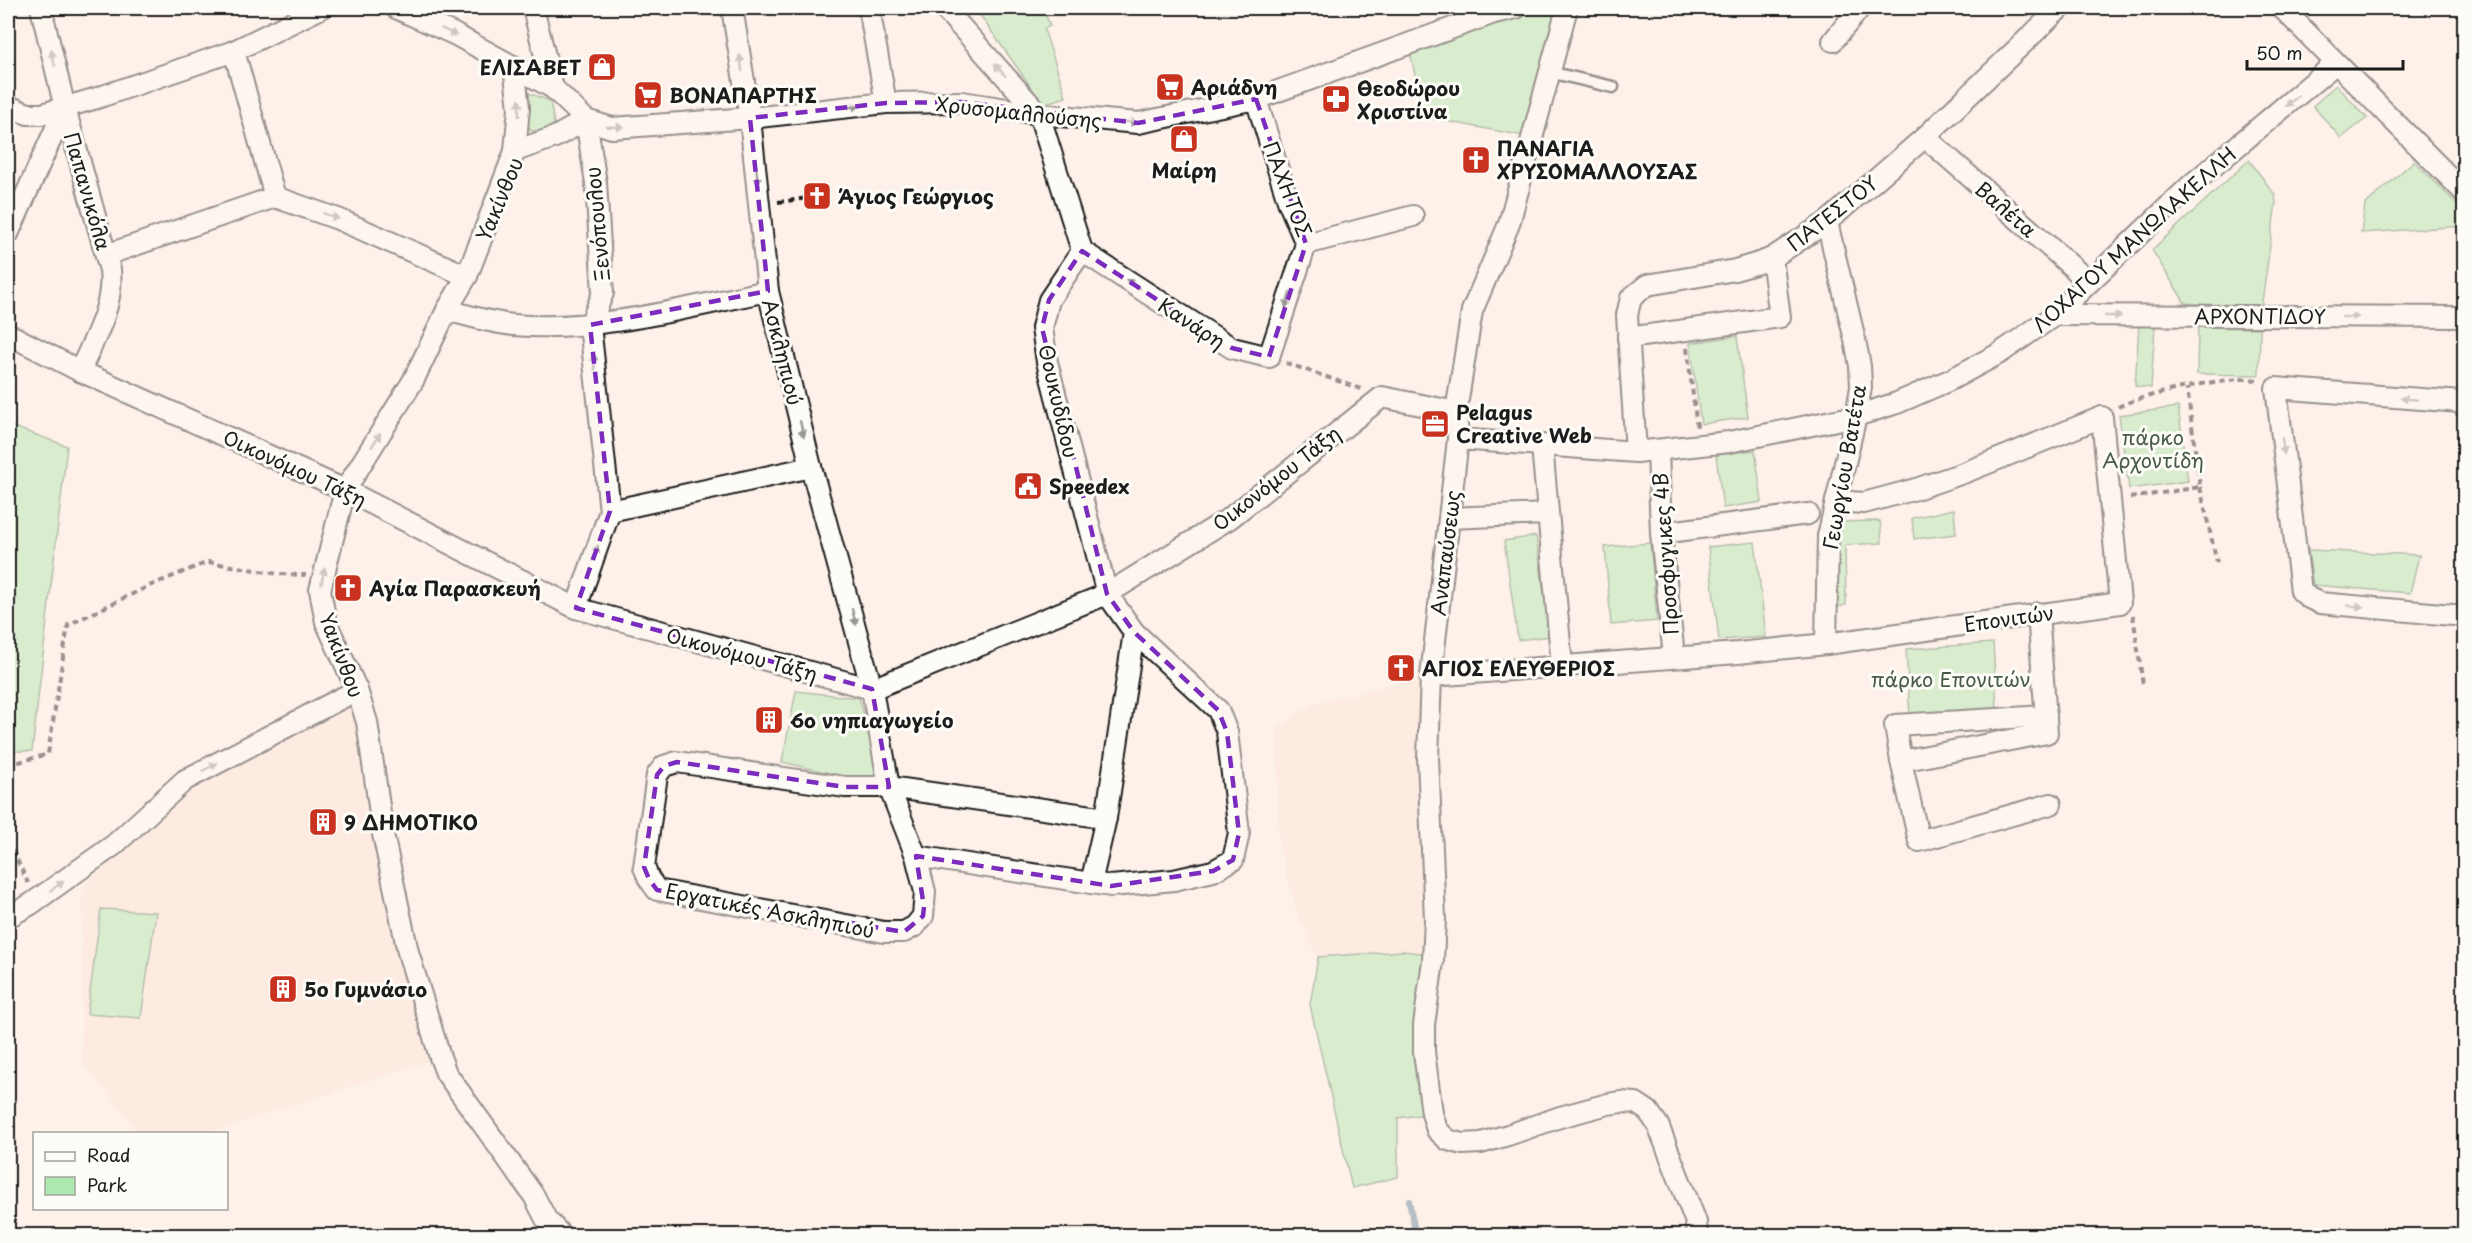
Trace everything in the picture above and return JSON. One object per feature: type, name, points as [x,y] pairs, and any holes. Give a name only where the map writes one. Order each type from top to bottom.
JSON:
[{"type":"street","name":"Παπανικόλα","points":[[41,8],[64,108],[106,255],[112,286],[108,308],[80,371]]},
{"type":"street","points":[[8,106],[28,114],[42,114],[64,108],[234,51],[321,8]]},
{"type":"street","name":"Χρυσομαλλούσης","points":[[396,8],[454,34],[553,88],[586,120],[612,128],[750,118],[886,104],[962,102],[1039,114],[1138,123],[1256,99],[1494,10],[1516,8]]},
{"type":"street","points":[[533,8],[553,88]]},
{"type":"street","name":"Ασκληπιού","points":[[732,8],[750,118],[768,291],[811,467],[872,689]]},
{"type":"street","points":[[869,8],[886,104]]},
{"type":"street","points":[[944,8],[1039,114],[1082,251]]},
{"type":"street","name":"Αναπαύσεως","points":[[1567,8],[1509,224],[1472,311],[1456,412],[1458,439],[1431,676],[1428,758],[1435,919],[1433,961],[1424,1025],[1424,1052],[1432,1113],[1437,1130],[1448,1140],[1462,1144],[1481,1143],[1508,1136],[1560,1117],[1608,1104],[1636,1103],[1648,1111],[1658,1125],[1696,1222],[1697,1236]]},
{"type":"street","points":[[1833,41],[1860,8]]},
{"type":"street","name":"ΠΑΤΕΣΤΟΥ","points":[[1636,452],[1627,315],[1631,298],[1647,285],[1735,270],[1772,258],[1827,222],[1925,137],[2060,8]]},
{"type":"street","points":[[2282,8],[2464,192]]},
{"type":"street","points":[[234,51],[275,197]]},
{"type":"street","name":"ΛΟΧΑΓΟΥ ΜΑΝΩΛΑΚΕΛΛΗ","points":[[1458,439],[1636,452],[1730,442],[1857,416],[1897,403],[1950,380],[2000,352],[2055,315],[2191,185],[2336,63]]},
{"type":"street","points":[[513,66],[519,108],[515,151]]},
{"type":"street","name":"ΠΑΧΗΤΟΣ","points":[[1256,99],[1288,201],[1306,244],[1413,216]]},
{"type":"street","points":[[8,234],[64,108]]},
{"type":"street","name":"Υακίνθου","points":[[562,1236],[546,1219],[523,1179],[446,1073],[440,1057],[408,952],[383,834],[374,762],[366,722],[357,690],[326,622],[320,590],[345,490],[413,381],[447,310],[467,276],[515,151],[567,132],[586,120]]},
{"type":"street","name":"Ξενόπουλου","points":[[586,120],[596,183],[603,293],[590,325]]},
{"type":"street","name":"Βαλέτα","points":[[1925,137],[2088,281]]},
{"type":"street","points":[[106,255],[275,197],[338,219],[467,276]]},
{"type":"street","name":"Γεωργίου Βατέτα","points":[[1826,644],[1828,536],[1857,416],[1860,387],[1860,366],[1827,222]]},
{"type":"street","points":[[1269,357],[1306,244]]},
{"type":"street","name":"Κανάρη","points":[[1082,251],[1232,348],[1269,357]]},
{"type":"street","name":"Θουκυδίδου","points":[[1082,251],[1049,300],[1042,328],[1047,363],[1107,594]]},
{"type":"street","points":[[1628,338],[1685,332],[1780,317],[1772,258]]},
{"type":"street","points":[[447,310],[480,320],[514,325],[590,325],[768,291]]},
{"type":"street","name":"ΑΡΧΟΝΤΙΔΟΥ","points":[[2055,315],[2464,317]]},
{"type":"street","points":[[576,608],[610,511],[590,325]]},
{"type":"street","name":"Οικονόμου Τάξη","points":[[8,334],[80,371],[345,490],[576,608],[872,689],[1107,594],[1230,518],[1382,397]]},
{"type":"street","points":[[2464,407],[2461,402],[2276,388],[2301,591],[2320,603],[2464,616]]},
{"type":"street","points":[[1382,397],[1456,412]]},
{"type":"street","points":[[1836,501],[1864,503],[1916,489],[1966,472],[2102,417]]},
{"type":"street","name":"Επονιτών","points":[[1431,676],[1738,653],[1826,644],[2120,603],[2102,417]]},
{"type":"street","points":[[1542,446],[1562,666]]},
{"type":"street","name":"Προσφυγικες 4Β","points":[[1658,450],[1661,534],[1674,657]]},
{"type":"street","points":[[610,511],[811,467]]},
{"type":"street","points":[[1449,518],[1548,514]]},
{"type":"street","points":[[1661,534],[1808,514]]},
{"type":"street","points":[[916,856],[1111,886],[1174,880],[1213,871],[1233,860],[1239,833],[1227,732],[1218,710],[1134,632],[1107,594]]},
{"type":"street","points":[[1900,761],[2047,733],[2038,614]]},
{"type":"street","points":[[1090,883],[1106,818],[1134,632]]},
{"type":"street","name":"Εργατικές Ασκληπιού","points":[[872,689],[890,788],[916,856],[925,892],[924,907],[919,921],[904,932],[884,932],[657,890],[644,867],[657,776],[664,766],[677,762],[845,787],[890,788],[1106,818]]},
{"type":"street","points":[[8,917],[37,900],[114,845],[185,780],[357,690]]},
{"type":"street","points":[[2046,716],[1895,725],[1900,761],[1919,841],[2051,804]]},
{"type":"lane","points":[[1549,72],[1613,87]]},
{"type":"path","points":[[760,204],[809,198]]},
{"type":"path","points":[[1685,332],[1700,445]]},
{"type":"path","points":[[1269,357],[1382,397]]},
{"type":"path","points":[[2102,417],[2129,401],[2232,380],[2254,379],[2276,388]]},
{"type":"path","points":[[2187,388],[2200,487],[2217,563]]},
{"type":"path","points":[[2111,501],[2200,487]]},
{"type":"path","points":[[8,765],[48,754],[68,625],[149,586],[208,562],[278,574],[304,575],[308,564]]},
{"type":"path","points":[[2133,614],[2142,685]]},
{"type":"path","points":[[8,841],[37,900]]},
{"type":"highlighted area","points":[[1256,99],[1306,244],[1269,357],[1232,348],[1082,251],[1049,300],[1042,328],[1107,594],[1134,632],[1218,710],[1227,732],[1239,833],[1233,860],[1213,871],[1111,886],[916,856],[924,907],[923,916],[904,932],[657,890],[649,879],[644,867],[657,775],[664,766],[677,762],[845,787],[889,787],[872,689],[576,608],[610,511],[590,325],[768,291],[750,118],[886,103],[962,102],[1138,123]]},
{"type":"shaded area","points":[[1431,676],[1426,954],[1318,957],[1299,919],[1279,846],[1277,728],[1315,703]]},
{"type":"shaded area","points":[[357,690],[440,1057],[211,1132],[136,1132],[129,1119],[82,1062],[82,890],[185,780]]},
{"type":"green space","points":[[975,8],[1043,8],[1050,26],[1044,29],[1066,97],[1043,104]]},
{"type":"green space","points":[[1547,8],[1562,8],[1524,136],[1424,117],[1409,47],[1497,20]]},
{"type":"green space","points":[[2336,85],[2367,118],[2341,138],[2313,106]]},
{"type":"green space","points":[[518,89],[550,101],[555,129],[531,131],[519,108]]},
{"type":"green space","points":[[2249,160],[2275,195],[2276,203],[2261,309],[2185,303],[2152,250]]},
{"type":"green space","points":[[2414,161],[2464,211],[2464,226],[2361,233],[2365,205]]},
{"type":"green space","points":[[2139,325],[2155,325],[2151,388],[2135,386]]},
{"type":"green space","points":[[2198,327],[2260,328],[2259,375],[2197,374]]},
{"type":"green space","points":[[1737,336],[1748,417],[1701,424],[1690,343]]},
{"type":"green space","name":"πάρκο Αρχοντίδη","points":[[2178,407],[2188,481],[2129,489],[2119,415]]},
{"type":"green space","points":[[8,425],[67,446],[32,751],[8,751]]},
{"type":"green space","points":[[1755,450],[1762,502],[1723,508],[1716,455]]},
{"type":"green space","points":[[1954,509],[1956,534],[1914,539],[1912,518]]},
{"type":"green space","points":[[1880,521],[1882,543],[1845,545],[1846,605],[1838,607],[1837,522]]},
{"type":"green space","points":[[1536,536],[1550,636],[1518,640],[1504,541]]},
{"type":"green space","points":[[1755,542],[1766,637],[1719,640],[1708,547]]},
{"type":"green space","points":[[1650,543],[1657,621],[1611,625],[1605,547]]},
{"type":"green space","points":[[2308,550],[2419,555],[2410,593],[2313,585]]},
{"type":"green space","name":"πάρκο Επονιτών","points":[[1993,643],[1997,710],[1910,716],[1906,649]]},
{"type":"green space","points":[[796,691],[859,698],[882,775],[863,781],[782,762]]},
{"type":"green space","points":[[101,909],[156,912],[141,1018],[87,1014]]},
{"type":"green space","points":[[1403,951],[1426,954],[1432,1113],[1398,1118],[1398,1177],[1352,1188],[1310,1005],[1318,957]]},
{"type":"waterway","points":[[1409,1201],[1416,1236]]},
{"type":"place","name":"ΕΛΙΣΑΒΕΤ","points":[[602,67]]},
{"type":"place","name":"Αριάδνη","points":[[1170,87]]},
{"type":"place","name":"ΒΟΝΑΠΑΡΤΗΣ","points":[[648,95]]},
{"type":"place","name":"Θεοδώρου Χριστίνα","points":[[1336,99]]},
{"type":"place","name":"Μαίρη","points":[[1184,139]]},
{"type":"place","name":"ΠΑΝΑΓΙΑ ΧΡΥΣΟΜΑΛΛΟΥΣΑΣ","points":[[1476,160]]},
{"type":"place","name":"Άγιος Γεώργιος","points":[[817,196]]},
{"type":"place","name":"Pelagus Creative Web","points":[[1435,424]]},
{"type":"place","name":"Speedex","points":[[1028,486]]},
{"type":"place","name":"Αγία Παρασκευή","points":[[348,588]]},
{"type":"place","name":"ΑΓΙΟΣ ΕΛΕΥΘΕΡΙΟΣ","points":[[1401,668]]},
{"type":"place","name":"6ο νηπιαγωγείο","points":[[769,720]]},
{"type":"place","name":"9 ΔΗΜΟΤΙΚΟ","points":[[323,822]]},
{"type":"place","name":"5o Γυμνάσιο","points":[[283,989]]}]
